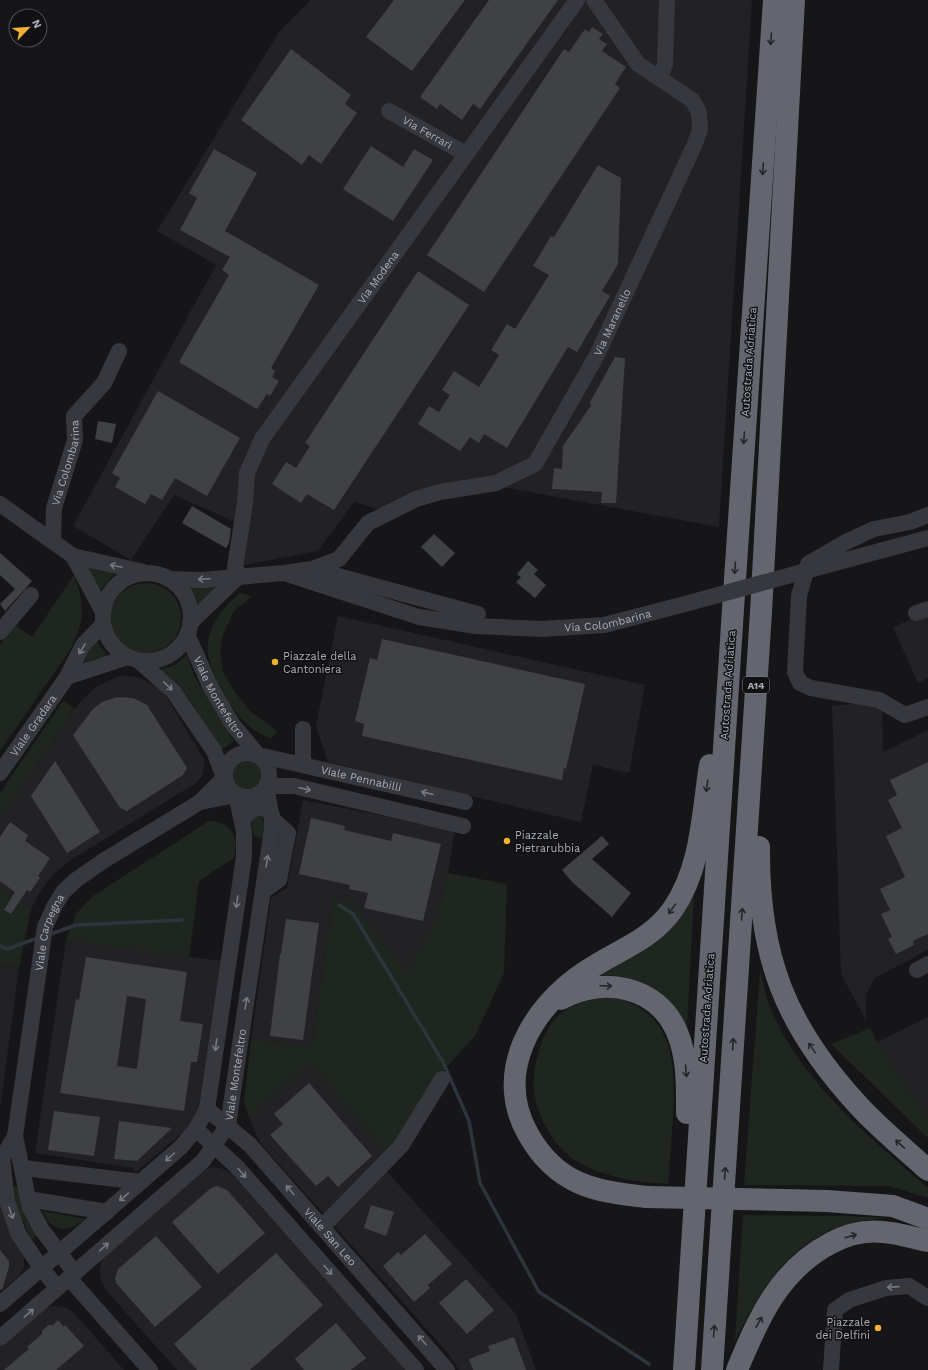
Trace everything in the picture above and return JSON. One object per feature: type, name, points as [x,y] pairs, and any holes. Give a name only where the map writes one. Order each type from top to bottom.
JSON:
[{"type":"highway","name":"Autostrada Adriatica","points":[[685,1361],[732,609],[774,0]]},
{"type":"highway","name":"A14","points":[[712,1370],[761,612],[794,0]]},
{"type":"highway","points":[[732,609],[698,851],[692,874],[672,911],[658,926],[623,951],[586,971],[569,983],[544,1009],[528,1032],[518,1059],[515,1080],[516,1101],[523,1125],[536,1148],[553,1166],[577,1183],[600,1191],[647,1197],[827,1201],[893,1206],[928,1219]]},
{"type":"highway","points":[[761,612],[759,868],[764,929],[779,985],[794,1019],[824,1065],[860,1107],[928,1170]]},
{"type":"highway","points":[[544,1009],[584,989],[611,986],[640,993],[655,1002],[667,1015],[676,1031],[686,1067],[687,1086],[685,1361]]},
{"type":"highway","points":[[737,1370],[753,1332],[786,1278],[801,1263],[820,1249],[840,1239],[861,1233],[883,1232],[928,1241]]},
{"type":"street","name":"Via Modena","points":[[239,576],[235,567],[245,503],[248,472],[262,439],[577,0]]},
{"type":"street","name":"Via Maranello","points":[[339,559],[368,524],[416,499],[440,492],[496,484],[535,464],[597,355],[694,146],[700,130],[699,112],[692,100],[638,64],[594,0]]},
{"type":"street","points":[[660,79],[665,64],[667,0]]},
{"type":"street","name":"Via Ferrari","points":[[389,111],[466,154]]},
{"type":"street","name":"Via Colombarina","points":[[53,541],[54,508],[75,440],[74,416],[104,383],[119,351]]},
{"type":"street","name":"Via Colombarina","points":[[0,504],[73,556],[161,576],[202,580],[284,573],[312,569],[339,559]]},
{"type":"street","points":[[928,515],[910,522],[874,529],[817,557],[808,564],[799,596],[795,672],[800,683],[811,688],[879,700],[904,715],[928,707]]},
{"type":"street","name":"Via Colombarina","points":[[284,573],[419,617],[476,626],[542,629],[604,625],[928,538]]},
{"type":"street","name":"Via Colombarina","points":[[73,556],[103,618]]},
{"type":"street","name":"Via Colombarina","points":[[312,569],[478,614]]},
{"type":"street","points":[[189,629],[190,610],[186,598],[179,587],[161,576],[140,574],[126,578],[115,586],[107,598],[103,618],[108,638],[116,649],[134,659],[174,691],[214,751],[226,784],[236,795],[249,797],[256,795],[266,786],[269,772],[263,760],[258,755],[244,752],[237,754],[227,764],[224,778]]},
{"type":"street","points":[[66,677],[134,659],[154,661],[168,656],[179,647],[189,629],[239,576]]},
{"type":"street","points":[[0,632],[31,595]]},
{"type":"street","name":"Viale Gradara","points":[[0,773],[66,677],[83,645],[103,618]]},
{"type":"street","name":"Viale Montefeltro","points":[[189,629],[211,688],[233,724],[258,755]]},
{"type":"street","points":[[303,729],[303,765]]},
{"type":"street","name":"Viale Pennabilli","points":[[258,755],[465,802]]},
{"type":"street","name":"Viale Carpegna","points":[[67,1279],[58,1253],[42,1230],[30,1208],[23,1168],[15,1136],[45,927],[63,892],[76,880],[103,861],[200,802],[224,778]]},
{"type":"street","points":[[266,786],[294,786],[463,826]]},
{"type":"street","name":"Viale Montefeltro","points":[[0,1338],[203,1161],[228,1125],[263,891],[272,817],[266,786]]},
{"type":"street","name":"Viale Montefeltro","points":[[0,1304],[181,1147],[196,1129],[207,1109],[237,871],[244,831],[236,795]]},
{"type":"street","name":"Viale Carpegna","points":[[200,802],[236,795]]},
{"type":"street","points":[[242,820],[251,809],[257,807],[265,808],[272,817]]},
{"type":"street","points":[[322,1227],[401,1146],[442,1080]]},
{"type":"street","name":"Viale San Leo","points":[[207,1109],[228,1125],[250,1145],[447,1370]]},
{"type":"street","points":[[196,1129],[237,1168],[416,1370]]},
{"type":"street","name":"Viale Carpegna","points":[[15,1136],[1,1158],[7,1201],[18,1233],[41,1268],[67,1279]]},
{"type":"street","points":[[23,1168],[141,1182]]},
{"type":"street","points":[[28,1199],[107,1212]]},
{"type":"street","points":[[67,1279],[150,1370]]},
{"type":"street","points":[[831,1370],[835,1310],[849,1300],[886,1288],[909,1286],[928,1298]]},
{"type":"shaded area","points":[[311,0],[752,0],[719,527],[508,488],[447,489],[385,511],[354,502],[318,551],[235,567],[235,522],[174,495],[131,560],[73,526],[216,265],[157,231],[279,32]]},
{"type":"shaded area","points":[[87,565],[115,573],[98,593]]},
{"type":"shaded area","points":[[74,575],[82,605],[81,622],[75,640],[70,650],[0,751],[0,645],[15,625],[32,637]]},
{"type":"shaded area","points":[[139,583],[153,583],[166,589],[175,598],[179,604],[181,618],[179,632],[171,643],[160,651],[153,653],[139,653],[132,651],[121,643],[113,632],[111,625],[111,611],[113,604],[121,593],[132,585]]},
{"type":"shaded area","points":[[224,583],[200,611],[196,597],[187,585]]},
{"type":"shaded area","points":[[240,593],[252,596],[234,611],[223,634],[220,651],[223,672],[235,692],[250,711],[277,731],[271,739],[250,727],[235,711],[227,700],[215,677],[208,654],[209,636],[215,622],[223,609]]},
{"type":"shaded area","points":[[928,612],[928,678],[918,683],[893,627]]},
{"type":"shaded area","points":[[338,616],[645,685],[629,773],[593,765],[581,822],[328,762],[316,726]]},
{"type":"shaded area","points":[[95,639],[108,657],[96,658],[83,664]]},
{"type":"shaded area","points":[[187,655],[194,676],[234,741],[221,750],[189,699],[177,683],[160,670],[175,665]]},
{"type":"shaded area","points":[[121,675],[140,678],[162,690],[205,761],[202,776],[196,783],[69,861],[54,874],[41,890],[31,909],[0,888],[0,818],[80,702],[96,687]]},
{"type":"shaded area","points":[[63,701],[75,709],[0,818],[0,793]]},
{"type":"shaded area","points":[[882,701],[883,752],[928,730],[928,950],[875,978],[866,995],[866,1020],[841,974],[832,706]]},
{"type":"shaded area","points":[[247,761],[253,762],[261,770],[261,782],[253,790],[247,791],[241,790],[233,782],[232,776],[233,770],[241,762]]},
{"type":"shaded area","points":[[303,800],[455,830],[448,873],[436,918],[407,974],[355,905],[333,897],[312,1046],[251,1039],[271,898],[287,888]]},
{"type":"shaded area","points":[[260,811],[264,823],[264,840],[254,836],[250,815]]},
{"type":"shaded area","points":[[209,821],[223,824],[232,832],[235,843],[234,858],[199,881],[189,957],[66,940],[76,914],[93,896]]},
{"type":"shaded area","points":[[448,873],[507,884],[504,973],[475,1036],[441,1073],[388,1154],[310,1063],[248,1116],[244,1102],[251,1039],[312,1046],[333,897],[355,905],[407,973],[436,918]]},
{"type":"shaded area","points":[[0,888],[31,909],[19,968],[0,965]]},
{"type":"shaded area","points":[[694,895],[687,1028],[672,1004],[654,988],[638,980],[620,976],[601,975],[630,958],[653,941],[673,921]]},
{"type":"shaded area","points":[[66,940],[221,961],[202,1105],[189,1127],[136,1172],[132,1168],[35,1153]]},
{"type":"shaded area","points":[[0,965],[19,968],[0,1109]]},
{"type":"shaded area","points":[[760,971],[772,1012],[802,1063],[820,1086],[861,1129],[928,1188],[928,1198],[889,1186],[744,1185]]},
{"type":"shaded area","points":[[599,997],[620,999],[641,1009],[654,1020],[663,1033],[669,1048],[674,1082],[674,1100],[668,1184],[622,1178],[600,1172],[578,1162],[559,1146],[544,1124],[539,1111],[535,1098],[534,1074],[540,1047],[547,1030],[555,1019],[567,1009]]},
{"type":"shaded area","points":[[928,1017],[928,1119],[877,1042]]},
{"type":"shaded area","points":[[870,1028],[877,1042],[928,1119],[928,1138],[831,1044]]},
{"type":"shaded area","points":[[310,1063],[388,1154],[379,1163],[516,1314],[536,1370],[459,1370],[448,1353],[261,1144],[248,1116]]},
{"type":"shaded area","points":[[214,1167],[224,1169],[232,1174],[406,1370],[177,1370],[105,1289],[101,1280],[101,1262],[106,1253],[205,1169]]},
{"type":"shaded area","points":[[18,1186],[25,1215],[37,1236],[32,1239],[15,1201],[12,1187]]},
{"type":"shaded area","points":[[0,1204],[24,1258],[24,1267],[21,1274],[0,1292]]},
{"type":"shaded area","points":[[42,1211],[85,1219],[72,1227],[60,1229],[51,1224]]},
{"type":"shaded area","points":[[743,1215],[887,1218],[851,1223],[830,1231],[812,1241],[795,1254],[780,1268],[767,1285],[755,1303],[735,1341]]},
{"type":"shaded area","points":[[45,1307],[64,1307],[73,1312],[124,1370],[0,1370],[0,1347]]},
{"type":"building","points":[[394,0],[465,0],[412,71],[366,37]]},
{"type":"building","points":[[489,0],[558,0],[480,109],[473,104],[462,120],[440,104],[437,109],[420,97]]},
{"type":"building","points":[[592,27],[603,34],[599,39],[607,44],[602,51],[626,67],[615,84],[620,88],[484,292],[427,255],[564,49],[569,52],[585,29],[589,32]]},
{"type":"building","points":[[291,49],[351,95],[345,104],[357,113],[321,164],[309,155],[302,165],[241,120]]},
{"type":"building","points":[[371,146],[403,167],[414,149],[433,160],[393,221],[343,189]]},
{"type":"building","points":[[214,149],[257,173],[225,231],[319,285],[271,368],[275,371],[272,377],[279,381],[270,396],[267,394],[257,409],[179,362],[229,275],[222,270],[230,257],[180,230],[197,198],[189,193]]},
{"type":"building","points":[[598,165],[621,178],[618,264],[602,291],[610,296],[577,352],[568,347],[507,448],[484,434],[479,443],[470,437],[460,451],[418,424],[429,406],[439,412],[450,395],[442,390],[454,371],[479,387],[499,355],[491,350],[507,324],[515,329],[549,275],[533,266],[551,236],[554,237]]},
{"type":"building","points":[[418,271],[469,305],[334,510],[307,494],[301,503],[272,484],[286,462],[296,468],[310,446],[305,443]]},
{"type":"building","points":[[615,357],[625,358],[616,503],[601,503],[602,492],[552,489],[554,468],[562,469],[563,446],[592,404],[589,404]]},
{"type":"building","points":[[158,391],[240,438],[207,496],[175,478],[162,500],[151,494],[145,504],[115,487],[120,478],[112,473]]},
{"type":"building","points":[[98,421],[116,424],[112,443],[95,439]]},
{"type":"building","points":[[192,506],[231,529],[229,543],[226,548],[182,523]]},
{"type":"building","points":[[434,534],[455,553],[442,567],[421,547]]},
{"type":"building","points":[[0,553],[32,581],[5,611],[0,604],[15,589],[0,575]]},
{"type":"building","points":[[528,561],[538,570],[534,574],[546,585],[535,598],[516,582],[521,577],[517,574]]},
{"type":"building","points":[[382,639],[585,684],[566,769],[564,768],[562,780],[362,736],[364,724],[355,721],[370,658],[377,660]]},
{"type":"building","points":[[117,697],[133,698],[147,705],[187,768],[183,775],[127,811],[120,808],[73,735],[93,709],[102,702]]},
{"type":"building","points":[[55,761],[100,832],[67,853],[31,796]]},
{"type":"building","points":[[928,762],[928,934],[913,941],[914,945],[896,954],[888,939],[892,937],[881,914],[890,910],[880,889],[905,877],[886,836],[902,828],[888,800],[897,795],[890,780]]},
{"type":"building","points":[[311,818],[345,826],[344,830],[391,841],[393,833],[441,844],[423,921],[364,908],[368,893],[349,889],[350,885],[299,874]]},
{"type":"building","points":[[10,822],[28,835],[25,841],[50,858],[38,876],[40,878],[30,892],[27,890],[11,914],[4,910],[15,892],[0,881],[0,837]]},
{"type":"building","points":[[602,836],[609,844],[592,859],[631,893],[612,917],[572,882],[562,870]]},
{"type":"building","points":[[286,919],[319,923],[303,1040],[270,1036],[280,954]]},
{"type":"building","points":[[86,957],[187,972],[180,1021],[203,1024],[197,1062],[191,1062],[184,1111],[60,1093],[76,999],[79,1000]],"holes":[[[127,996],[146,999],[137,1069],[117,1066]]]},
{"type":"building","points":[[309,1083],[372,1156],[338,1187],[328,1176],[316,1186],[270,1135],[283,1124],[274,1114]]},
{"type":"building","points":[[54,1111],[100,1117],[94,1156],[48,1150]]},
{"type":"building","points":[[119,1121],[172,1128],[137,1161],[114,1159]]},
{"type":"building","points":[[217,1186],[227,1190],[265,1233],[218,1274],[172,1222],[211,1188]]},
{"type":"building","points":[[371,1205],[394,1212],[386,1236],[364,1228]]},
{"type":"building","points":[[425,1234],[452,1264],[428,1285],[430,1288],[414,1302],[383,1266],[398,1252],[401,1255]]},
{"type":"building","points":[[156,1236],[202,1287],[155,1327],[116,1283],[115,1278],[118,1269]]},
{"type":"building","points":[[0,1250],[9,1261],[9,1267],[2,1290],[0,1289]]},
{"type":"building","points":[[276,1253],[323,1305],[250,1370],[197,1370],[174,1344]]},
{"type":"building","points":[[466,1279],[494,1310],[467,1334],[439,1303]]},
{"type":"building","points":[[58,1320],[64,1327],[65,1325],[84,1346],[56,1370],[4,1370],[29,1349],[27,1347],[42,1334],[42,1331],[48,1325],[53,1325]]},
{"type":"building","points":[[336,1323],[366,1358],[351,1370],[304,1370],[295,1359]]},
{"type":"building","points":[[514,1337],[526,1370],[473,1370],[469,1359],[490,1351],[488,1346]]},
{"type":"waterway","points":[[339,905],[353,914],[443,1062],[469,1121],[480,1183],[539,1292],[649,1364]]},
{"type":"waterway","points":[[48,935],[76,925],[182,920]]},
{"type":"waterway","points":[[0,946],[7,949],[38,938]]},
{"type":"place","name":"Piazzale della Cantoniera","points":[[275,662]]},
{"type":"place","name":"Piazzale Pietrarubbia","points":[[507,841]]},
{"type":"place","name":"Piazzale dei Delfini","points":[[878,1328]]}]
